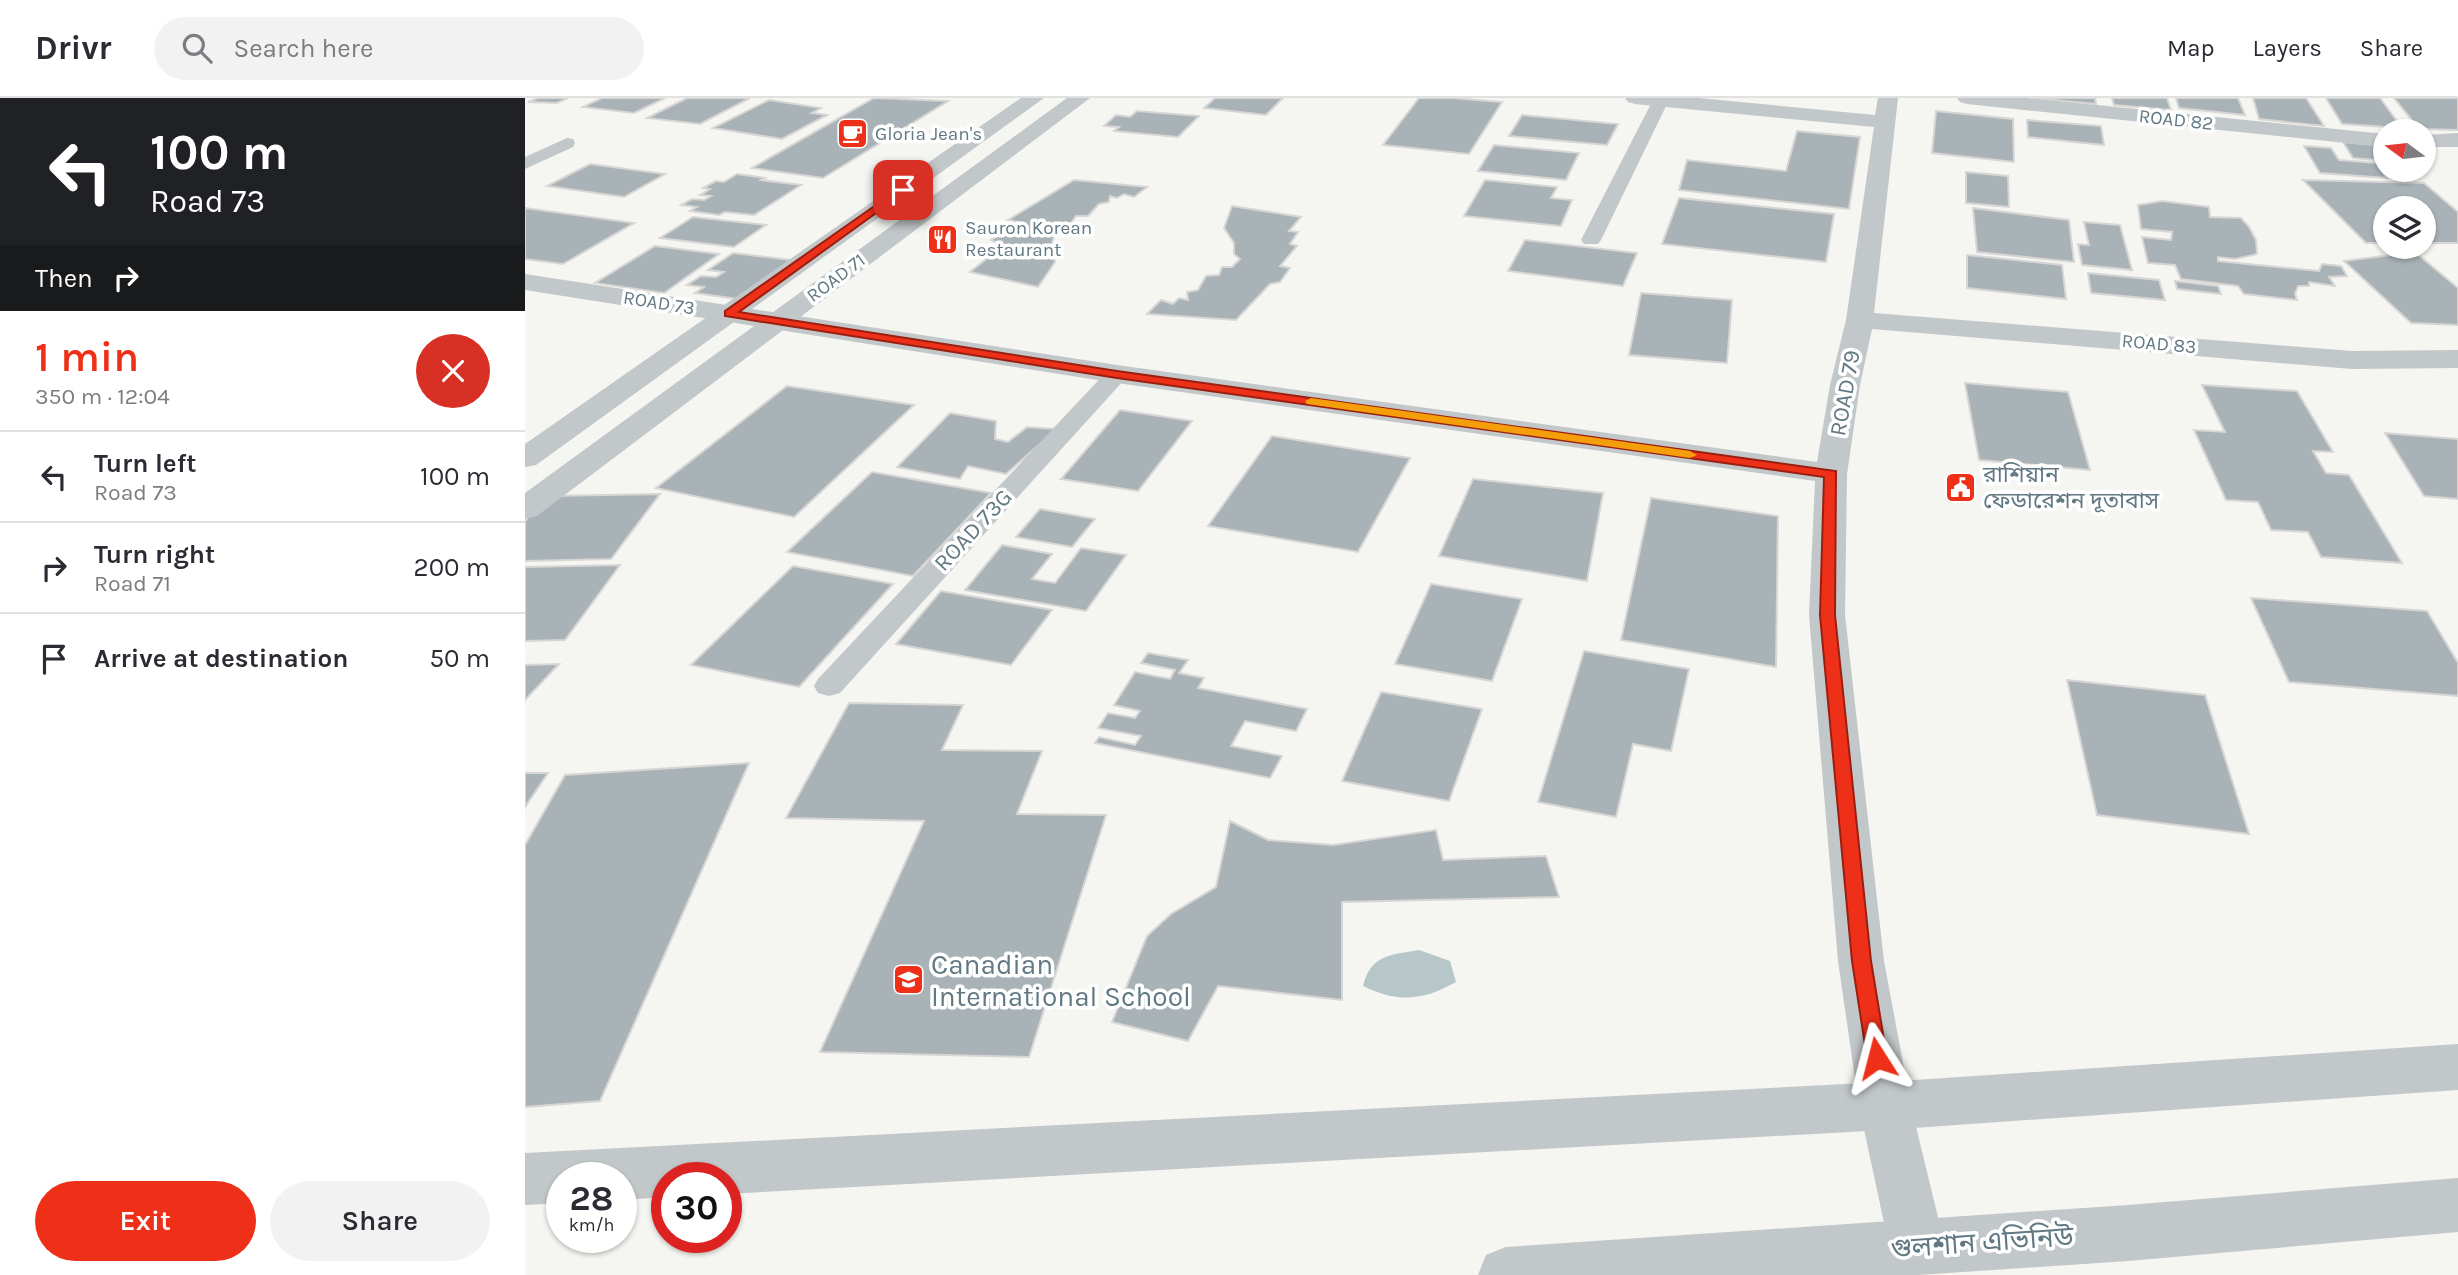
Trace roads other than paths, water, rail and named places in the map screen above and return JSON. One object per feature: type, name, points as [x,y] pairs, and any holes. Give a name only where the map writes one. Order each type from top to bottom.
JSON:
[{"type":"street","name":"ROAD 71","points":[[525,458],[1034,98]]},
{"type":"street","name":"ROAD 71","points":[[525,509],[1080,98]]},
{"type":"street","points":[[1635,98],[1886,110]]},
{"type":"street","name":"ROAD 82","points":[[1967,98],[2373,140]]},
{"type":"street","name":"ROAD 79","points":[[1886,110],[1860,320],[1845,385],[1831,474],[1827,615],[1861,961],[1885,1106],[1920,1261]]},
{"type":"street","points":[[2436,141],[2458,140]]},
{"type":"street","name":"ROAD 73","points":[[525,282],[1117,374],[1831,474]]},
{"type":"street","name":"ROAD 83","points":[[1860,320],[2352,360],[2458,359]]},
{"type":"street","points":[[525,1179],[1885,1106],[2458,1067]]},
{"type":"street","name":"গুলশান এভিনিউ","points":[[1506,1275],[1920,1261],[2115,1234],[2458,1205]]},
{"type":"lane","points":[[1591,240],[1661,100]]},
{"type":"lane","points":[[525,164],[567,143]]},
{"type":"lane","name":"ROAD 73G","points":[[829,686],[1117,374]]},
{"type":"place","name":"Gloria Jean's","points":[[852,134]]},
{"type":"place","name":"Sauron Korean Restaurant","points":[[942,239]]},
{"type":"place","name":"রাশিয়ান ফেডারেশন দূতাবাস","points":[[1960,487]]},
{"type":"place","name":"Canadian International School","points":[[908,980]]}]
